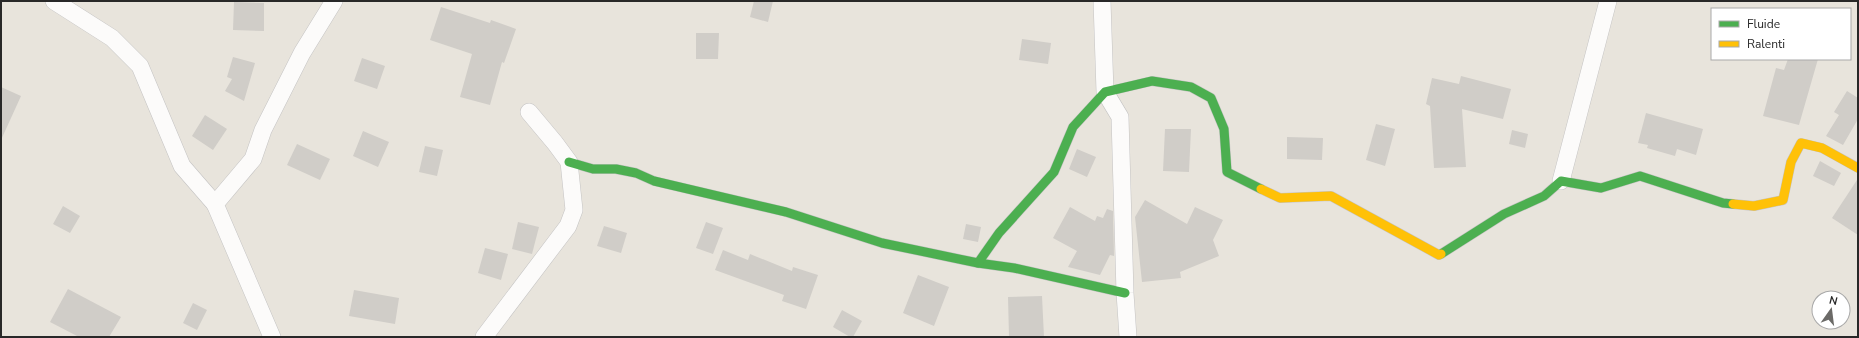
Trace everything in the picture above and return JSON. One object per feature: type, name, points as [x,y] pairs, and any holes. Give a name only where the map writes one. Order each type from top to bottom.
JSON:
[{"type":"street","points":[[54,1],[112,38],[140,66],[182,166],[215,204],[272,337]]},
{"type":"street","points":[[215,204],[253,159],[263,130],[302,53],[334,1]]},
{"type":"street","points":[[1102,1],[1105,92],[1120,117],[1125,293],[1128,337]]},
{"type":"street","points":[[978,263],[999,234],[1054,172],[1073,127],[1105,92],[1152,81],[1191,87],[1211,98],[1224,130],[1227,172],[1280,198],[1331,196],[1439,254],[1504,214],[1544,196],[1561,181],[1608,1]]},
{"type":"street","points":[[484,337],[568,226],[574,210],[569,162],[556,143],[529,112]]},
{"type":"street","points":[[1561,181],[1601,188],[1640,176],[1723,203],[1754,206],[1783,200],[1791,162],[1801,143],[1822,148],[1858,168]]},
{"type":"street","points":[[569,162],[593,169],[616,169],[636,173],[654,181],[786,212],[882,243],[978,263],[1014,268],[1125,293]]},
{"type":"building","points":[[754,1],[773,1],[768,22],[750,17]]},
{"type":"building","points":[[234,2],[264,3],[264,31],[233,30]]},
{"type":"building","points":[[441,7],[490,23],[491,20],[516,29],[504,63],[502,62],[490,105],[460,97],[472,54],[430,40]]},
{"type":"building","points":[[696,33],[719,33],[718,59],[696,59]]},
{"type":"building","points":[[1022,39],[1051,43],[1048,64],[1019,60]]},
{"type":"building","points":[[233,57],[255,63],[244,101],[225,91],[232,79],[227,77]]},
{"type":"building","points":[[362,58],[385,66],[377,89],[354,81]]},
{"type":"building","points":[[1788,60],[1818,60],[1799,125],[1763,116],[1776,68],[1784,70]]},
{"type":"building","points":[[1461,76],[1511,89],[1503,119],[1462,109],[1466,167],[1434,168],[1430,106],[1426,104],[1432,78],[1459,84]]},
{"type":"building","points":[[1,87],[21,96],[1,140]]},
{"type":"building","points":[[1847,91],[1858,98],[1858,119],[1843,145],[1826,136],[1839,115],[1834,112]]},
{"type":"building","points":[[1646,113],[1703,129],[1696,155],[1677,149],[1675,156],[1647,148],[1648,145],[1638,143]]},
{"type":"building","points":[[205,115],[227,129],[213,150],[192,136]]},
{"type":"building","points":[[1376,124],[1395,129],[1385,166],[1366,160]]},
{"type":"building","points":[[1165,129],[1191,129],[1189,172],[1163,171]]},
{"type":"building","points":[[1512,130],[1528,134],[1525,148],[1509,144]]},
{"type":"building","points":[[363,131],[389,142],[378,167],[353,156]]},
{"type":"building","points":[[1287,137],[1323,138],[1322,160],[1287,159]]},
{"type":"building","points":[[297,144],[330,159],[320,180],[287,165]]},
{"type":"building","points":[[425,146],[443,150],[437,176],[419,172]]},
{"type":"building","points":[[1077,149],[1096,157],[1087,177],[1069,169]]},
{"type":"building","points":[[1820,161],[1841,173],[1834,186],[1813,176]]},
{"type":"building","points":[[1858,180],[1858,235],[1832,218]]},
{"type":"building","points":[[1145,200],[1187,224],[1195,207],[1223,220],[1213,240],[1219,256],[1180,272],[1181,278],[1142,282],[1135,217]]},
{"type":"building","points":[[63,206],[80,216],[70,233],[53,224]]},
{"type":"building","points":[[1070,207],[1095,221],[1097,216],[1103,218],[1107,209],[1113,211],[1114,256],[1110,255],[1100,275],[1068,267],[1077,251],[1053,238]]},
{"type":"building","points":[[518,222],[539,227],[532,254],[512,249]]},
{"type":"building","points":[[706,222],[723,228],[713,254],[696,248]]},
{"type":"building","points":[[966,224],[981,227],[978,242],[963,239]]},
{"type":"building","points":[[604,226],[627,233],[621,253],[597,246]]},
{"type":"building","points":[[485,248],[508,254],[501,280],[478,273]]},
{"type":"building","points":[[723,250],[748,260],[750,254],[792,271],[793,267],[818,275],[806,309],[782,301],[784,295],[715,270]]},
{"type":"building","points":[[918,275],[949,287],[934,326],[903,313]]},
{"type":"building","points":[[68,289],[121,317],[109,337],[79,337],[50,322]]},
{"type":"building","points":[[354,290],[399,298],[395,324],[349,316]]},
{"type":"building","points":[[1042,296],[1044,337],[1009,337],[1008,297]]},
{"type":"building","points":[[193,303],[207,310],[197,330],[183,323]]},
{"type":"building","points":[[842,310],[862,321],[853,337],[850,337],[833,327]]},
{"type":"traffic: fast","points":[[978,263],[999,233],[1054,172],[1073,127],[1105,92],[1152,81],[1191,87],[1211,98],[1224,129],[1227,172],[1261,189]]},
{"type":"traffic: fast","points":[[569,162],[593,169],[616,169],[636,173],[654,181],[786,212],[882,243],[978,263],[1014,268],[1125,293]]},
{"type":"traffic: fast","points":[[1441,254],[1504,214],[1544,196],[1561,181],[1601,188],[1640,176],[1723,203],[1733,204]]},
{"type":"traffic: slow","points":[[1733,204],[1754,206],[1783,200],[1791,162],[1801,143],[1822,148],[1858,168]]},
{"type":"traffic: slow","points":[[1261,189],[1280,198],[1331,196],[1439,255],[1441,254]]}]
